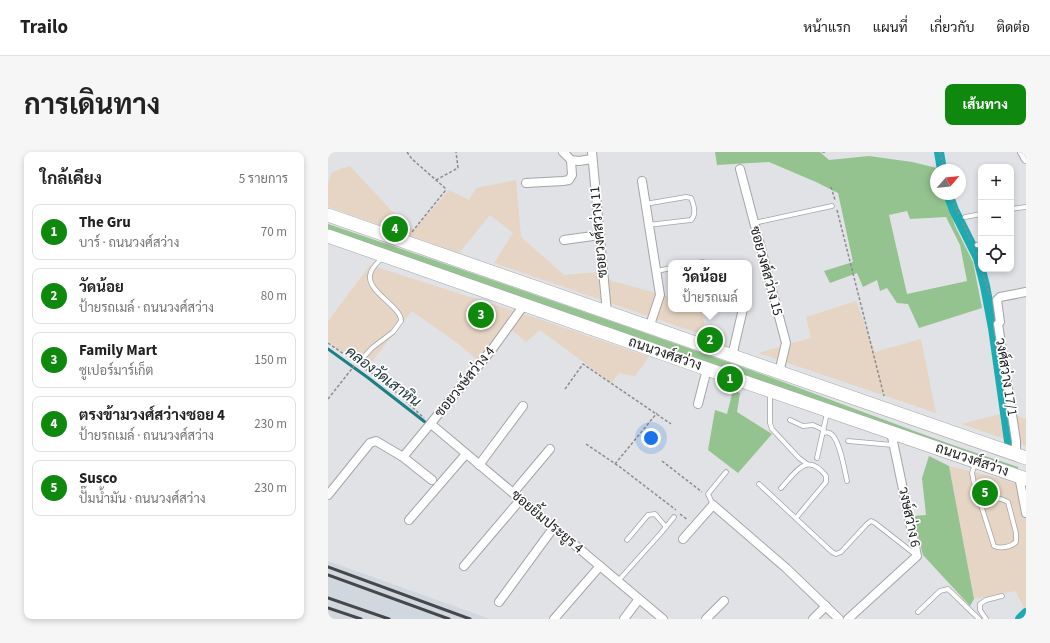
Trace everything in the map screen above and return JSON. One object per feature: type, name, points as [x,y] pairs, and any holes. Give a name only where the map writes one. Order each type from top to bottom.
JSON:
[{"type":"main road","name":"ถนนวงศ์สว่าง","points":[[328,216],[1021,456]]},
{"type":"main road","name":"ถนนวงศ์สว่าง","points":[[328,236],[828,411],[893,439],[976,462],[1022,478]]},
{"type":"street","points":[[563,152],[571,160],[579,161],[592,155]]},
{"type":"street","points":[[1022,152],[1026,159]]},
{"type":"street","name":"ซอยวงศ์สว่าง 11","points":[[592,155],[607,313]]},
{"type":"street","points":[[526,183],[569,180],[572,176],[571,160]]},
{"type":"street","name":"ซอยวงศ์สว่าง 15","points":[[740,169],[786,344],[779,373]]},
{"type":"street","points":[[642,181],[660,295],[649,328]]},
{"type":"street","points":[[564,240],[600,235]]},
{"type":"street","name":"วงศ์สว่าง 17/1","points":[[1021,456],[1016,441],[998,324],[1000,322],[1000,318],[996,300],[1000,297],[1026,292]]},
{"type":"street","name":"ซอยวงษ์สว่าง 4","points":[[403,457],[493,348],[524,305]]},
{"type":"street","points":[[732,356],[742,312]]},
{"type":"street","points":[[698,404],[707,369]]},
{"type":"street","points":[[479,465],[523,406]]},
{"type":"street","name":"ซอยยิ้มประยูร 4","points":[[431,424],[663,619]]},
{"type":"street","name":"วงษ์สว่าง 6","points":[[848,619],[917,556],[893,439]]},
{"type":"street","points":[[328,495],[370,443],[373,442],[379,442],[403,457],[432,480]]},
{"type":"street","points":[[513,493],[550,449]]},
{"type":"street","points":[[409,520],[466,454]]},
{"type":"street","points":[[1022,478],[1026,513]]},
{"type":"street","points":[[464,566],[521,499]]},
{"type":"street","points":[[683,539],[712,505],[786,568],[839,619]]},
{"type":"street","points":[[499,602],[554,527]]},
{"type":"street","points":[[554,619],[600,566]]},
{"type":"street","points":[[624,619],[639,599]]},
{"type":"street","points":[[706,619],[724,601]]},
{"type":"street","points":[[813,619],[826,606]]},
{"type":"lane","points":[[645,204],[686,196],[691,198],[694,208],[694,218],[691,220],[648,225]]},
{"type":"lane","points":[[753,223],[832,206]]},
{"type":"lane","points":[[1014,209],[1026,207]]},
{"type":"lane","points":[[965,217],[978,215]]},
{"type":"lane","points":[[358,362],[372,348],[393,332],[401,321],[400,314],[380,296],[371,281],[370,274],[374,266],[383,256]]},
{"type":"lane","points":[[657,271],[668,269]]},
{"type":"lane","points":[[770,391],[770,424],[772,429],[799,458],[807,464],[820,468],[826,476],[826,482],[796,518]]},
{"type":"lane","points":[[817,458],[828,411]]},
{"type":"lane","points":[[790,420],[803,426],[813,425],[823,432],[833,434],[847,481]]},
{"type":"lane","points":[[848,441],[893,439]]},
{"type":"lane","points":[[976,462],[972,473],[979,497],[994,546],[998,548],[1013,545],[1016,542],[1016,533],[1008,502],[1001,499],[979,497]]},
{"type":"lane","points":[[781,488],[802,466],[807,464]]},
{"type":"lane","points":[[712,505],[708,494],[726,472]]},
{"type":"lane","points":[[759,484],[836,554],[841,552],[871,521],[875,522],[917,556]]},
{"type":"lane","points":[[627,540],[648,515],[655,514],[666,527]]},
{"type":"lane","points":[[618,581],[674,517]]},
{"type":"lane","points":[[918,612],[940,591],[948,589],[979,619]]},
{"type":"lane","points":[[986,619],[980,610],[980,604],[986,600],[1002,596]]},
{"type":"path","points":[[405,242],[445,190],[445,188],[412,159],[408,152]]},
{"type":"path","points":[[436,180],[458,168],[456,152]]},
{"type":"path","points":[[940,152],[943,164]]},
{"type":"path","points":[[831,187],[835,202]]},
{"type":"path","points":[[952,200],[959,215]]},
{"type":"path","points":[[837,209],[887,410]]},
{"type":"path","points":[[962,222],[977,244]]},
{"type":"path","points":[[976,250],[978,256]]},
{"type":"path","points":[[328,343],[358,362],[328,399]]},
{"type":"path","points":[[565,389],[583,364],[671,424]]},
{"type":"path","points":[[362,367],[384,381],[431,424]]},
{"type":"path","points":[[615,464],[657,414]]},
{"type":"path","points":[[586,444],[615,464],[695,525]]},
{"type":"path","points":[[662,461],[703,493],[712,505]]},
{"type":"shaded area","points":[[350,166],[402,222],[414,230],[449,190],[469,200],[476,188],[516,180],[521,237],[564,275],[598,272],[612,281],[668,296],[668,312],[702,312],[706,336],[494,263],[513,233],[490,215],[459,253],[328,207],[328,184],[332,172]]},
{"type":"shaded area","points":[[370,265],[539,319],[649,357],[635,376],[619,373],[612,383],[540,330],[526,342],[510,329],[484,366],[460,345],[412,311],[365,370],[328,341],[328,321]]},
{"type":"shaded area","points":[[856,301],[875,352],[921,339],[936,413],[758,353],[811,338],[806,317]]},
{"type":"shaded area","points":[[1001,414],[1018,416],[1026,419],[1026,446],[961,424]]},
{"type":"shaded area","points":[[949,466],[1003,479],[1026,487],[1026,611],[1015,591],[974,599]]},
{"type":"shaded area","points":[[328,561],[490,619],[328,619]]},
{"type":"green space","points":[[715,152],[820,152],[829,160],[869,156],[912,162],[930,166],[930,200],[947,200],[955,226],[973,262],[982,308],[919,328],[908,304],[897,303],[887,288],[880,291],[877,280],[863,287],[857,273],[830,283],[824,271],[853,262],[838,193],[769,162],[717,165]],"holes":[[[907,211],[910,219],[946,217],[960,245],[967,281],[907,294],[889,215]]]},
{"type":"green space","points":[[328,224],[742,367],[914,431],[1018,467],[1018,469],[328,230]]},
{"type":"green space","points":[[733,390],[740,393],[737,412],[772,434],[738,473],[708,450],[715,410],[727,414]]},
{"type":"green space","points":[[929,456],[949,466],[974,599],[970,606],[923,555],[913,516],[926,515],[922,478]]},
{"type":"waterway","points":[[939,152],[941,164]]},
{"type":"waterway","points":[[950,200],[978,258],[985,286],[993,328],[1009,441]]},
{"type":"waterway","name":"คลองวัดเสาหิน","points":[[328,349],[425,422]]},
{"type":"waterway","points":[[1020,619],[1026,613]]},
{"type":"railway","points":[[328,567],[470,619]]},
{"type":"railway","points":[[328,575],[449,619]]},
{"type":"railway","points":[[328,598],[389,619]]},
{"type":"railway","points":[[328,608],[361,619]]},
{"type":"place","name":"ตรงข้ามวงศ์สว่างซอย 4","points":[[395,229]]},
{"type":"place","name":"Family Mart","points":[[481,315]]},
{"type":"place","name":"วัดน้อย","points":[[710,340]]},
{"type":"place","name":"The Gru","points":[[730,379]]},
{"type":"place","name":"Susco","points":[[985,493]]}]
